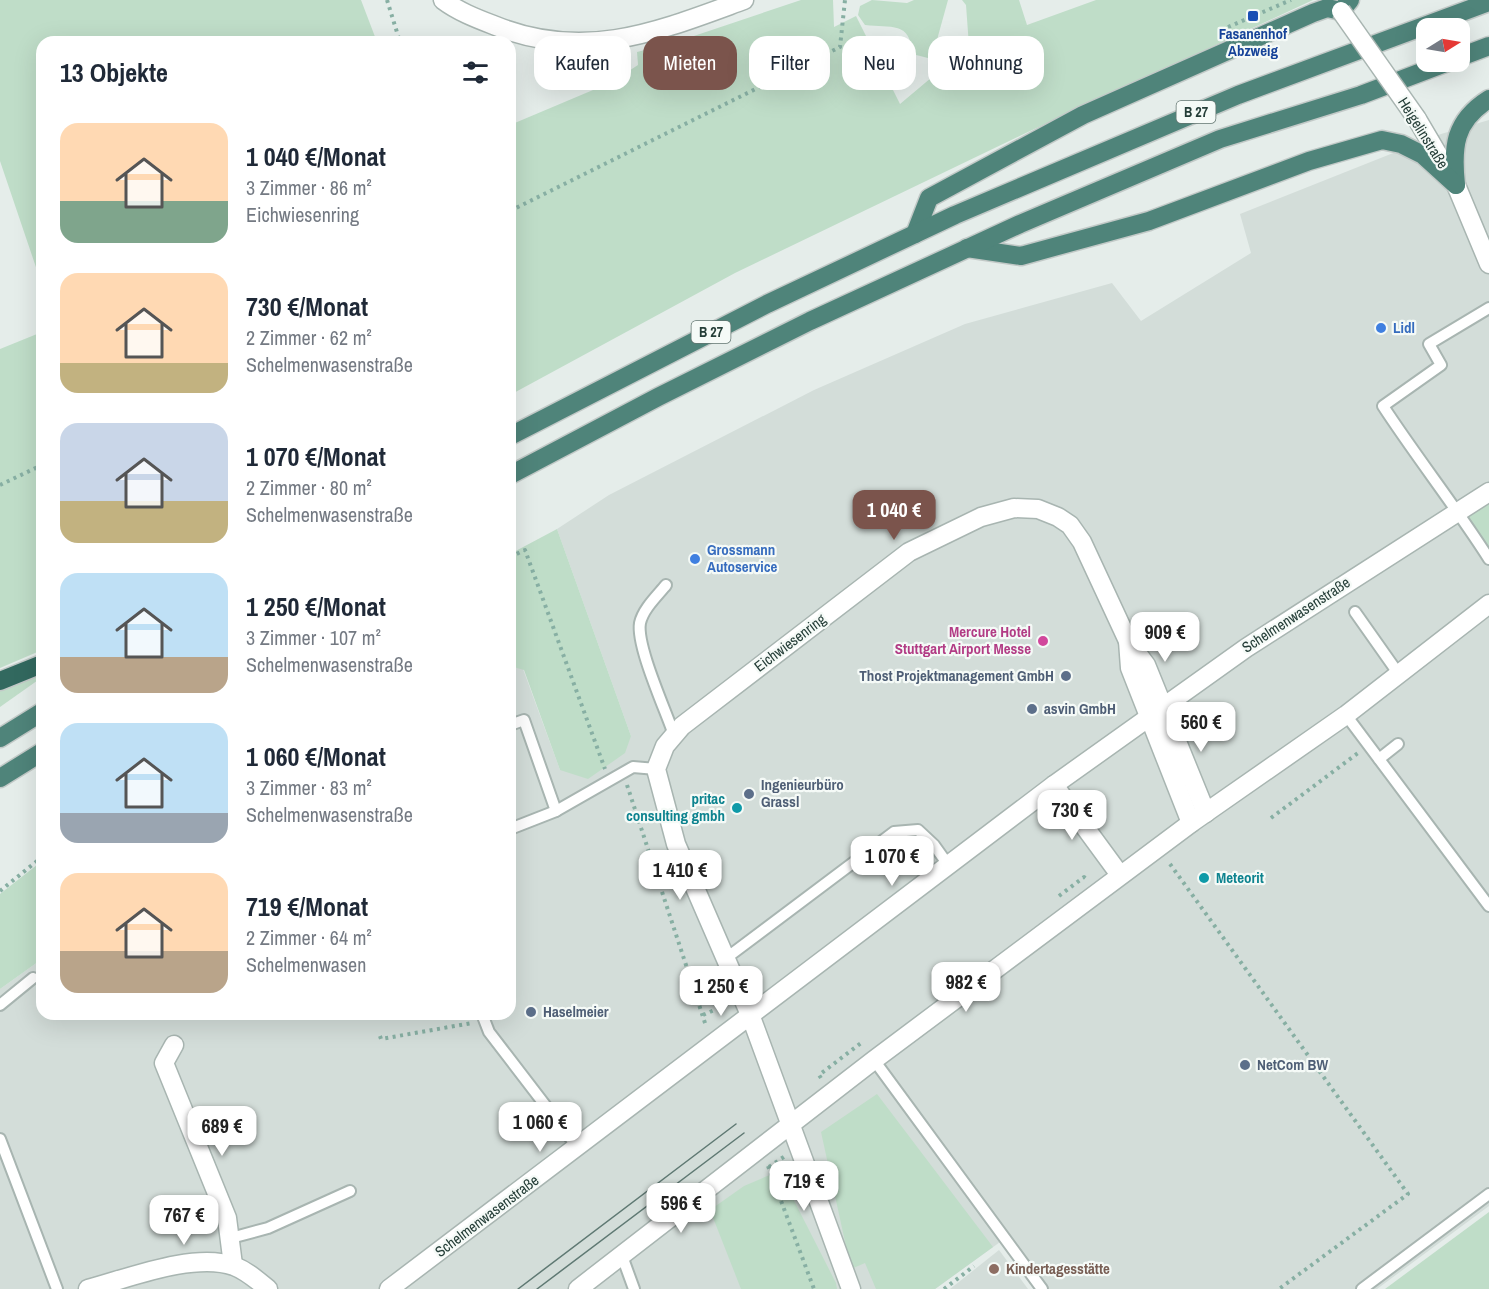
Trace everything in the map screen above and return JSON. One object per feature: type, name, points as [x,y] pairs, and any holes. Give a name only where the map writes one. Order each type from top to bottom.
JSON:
[{"type":"highway","name":"B 27","points":[[516,433],[756,309],[915,234],[1142,134],[1325,62],[1489,2]]},
{"type":"highway","points":[[915,234],[929,198],[1083,115],[1313,13],[1327,8],[1346,6]]},
{"type":"highway","points":[[1470,53],[1489,46]]},
{"type":"highway","name":"B 27","points":[[516,472],[790,331],[967,248],[1220,139],[1361,95],[1422,72]]},
{"type":"highway","points":[[1455,185],[1453,155],[1458,132],[1470,114],[1489,99]]},
{"type":"highway","points":[[967,248],[1021,256],[1149,221],[1309,161],[1382,140],[1401,144],[1423,155],[1455,185]]},
{"type":"highway","points":[[0,681],[36,666]]},
{"type":"highway","points":[[0,738],[36,716]]},
{"type":"highway","points":[[0,778],[36,756]]},
{"type":"street","points":[[443,0],[481,20],[513,33],[550,41],[585,44],[639,36],[744,0]]},
{"type":"street","name":"Heigelinstraße","points":[[1346,6],[1417,119],[1455,185],[1489,264]]},
{"type":"street","name":"Schelmenwasenstraße","points":[[390,1289],[1054,785],[1246,648],[1489,492]]},
{"type":"street","name":"Eichwiesenring","points":[[656,769],[665,746],[682,726],[909,552],[981,517],[1014,508],[1038,509],[1070,525],[1082,542],[1128,641],[1146,665],[1163,707],[1198,818]]},
{"type":"street","points":[[578,1289],[874,1060],[1120,875],[1346,715],[1489,604]]},
{"type":"street","name":"Eichwiesenring","points":[[1128,641],[1130,668],[1148,718],[1198,818]]},
{"type":"street","points":[[656,769],[676,844],[751,1017],[851,1289]]},
{"type":"street","points":[[1054,785],[1120,875]]},
{"type":"street","points":[[174,1045],[165,1063],[227,1218],[231,1238],[232,1265]]},
{"type":"street","points":[[88,1289],[185,1264],[207,1262],[232,1265],[249,1273],[268,1289]]},
{"type":"lane","points":[[1489,308],[1429,344],[1442,365],[1383,406],[1426,471],[1458,511],[1489,559]]},
{"type":"lane","points":[[666,585],[648,607],[640,623],[640,640],[674,735]]},
{"type":"lane","points":[[1355,612],[1398,673]]},
{"type":"lane","points":[[1346,715],[1489,906]]},
{"type":"lane","points":[[516,723],[524,720],[556,811]]},
{"type":"lane","points":[[1379,759],[1398,744]]},
{"type":"lane","points":[[516,827],[556,811],[633,767],[656,769]]},
{"type":"lane","points":[[725,959],[894,832],[918,830],[934,845],[949,866]]},
{"type":"lane","points":[[0,1005],[33,978]]},
{"type":"lane","points":[[485,1020],[489,1032],[578,1148]]},
{"type":"lane","points":[[874,1060],[1042,1289]]},
{"type":"lane","points":[[0,1138],[57,1289]]},
{"type":"lane","points":[[231,1238],[268,1228],[350,1191]]},
{"type":"lane","points":[[1362,1289],[1489,1194]]},
{"type":"lane","points":[[621,1256],[634,1289]]},
{"type":"path","points":[[387,0],[398,36]]},
{"type":"path","points":[[516,208],[840,47],[845,0]]},
{"type":"path","points":[[1228,27],[1290,1]]},
{"type":"path","points":[[0,485],[36,468]]},
{"type":"path","points":[[516,554],[525,550],[609,781]]},
{"type":"path","points":[[1270,818],[1368,745]]},
{"type":"path","points":[[623,773],[712,1046]]},
{"type":"path","points":[[0,891],[36,862]]},
{"type":"path","points":[[1170,864],[1408,1194],[1280,1289]]},
{"type":"path","points":[[703,1015],[742,998]]},
{"type":"path","points":[[380,1036],[381,1039],[470,1020]]},
{"type":"path","points":[[819,1075],[861,1042]]},
{"type":"path","points":[[760,1149],[814,1289]]},
{"type":"path","points":[[944,1289],[974,1266]]},
{"type":"shaded area","points":[[1489,120],[1489,1206],[1377,1289],[1046,1289],[1007,1237],[935,1289],[0,1289],[0,989],[36,963],[36,1020],[516,1020],[516,667],[523,669],[560,770],[631,736],[557,529],[609,495],[814,390],[965,324],[1112,283],[1141,321],[1251,253],[1240,214],[1441,134]]},
{"type":"shaded area","name":"Kindertagesstätte","points":[[999,1250],[1028,1289],[950,1289]]},
{"type":"green space","points":[[0,0],[361,0],[375,36],[36,36],[36,267],[0,161]]},
{"type":"green space","points":[[801,0],[833,0],[834,27],[856,16],[866,36],[842,36],[842,90],[893,90],[900,104],[928,80],[928,90],[1044,90],[1044,36],[968,36],[966,5],[962,0],[1019,0],[1027,25],[1096,0],[1313,0],[1028,132],[735,273],[516,392],[516,122],[593,90],[631,90],[631,70],[638,65],[637,52],[643,50],[643,90],[737,90],[737,36],[694,36]]},
{"type":"green space","points":[[872,0],[907,3],[914,0],[948,0],[938,36],[928,36],[928,58],[916,55],[916,36],[908,36],[898,28],[865,25],[858,15],[860,6]]},
{"type":"green space","points":[[36,334],[36,653],[0,668],[0,349]]},
{"type":"green space","points":[[1489,502],[1489,549],[1467,515]]},
{"type":"green space","points":[[557,529],[631,736],[625,753],[588,779],[560,770],[524,670],[516,668],[516,551]]},
{"type":"green space","points":[[36,675],[36,682],[0,707],[0,691]]},
{"type":"green space","points":[[36,866],[36,963],[0,989],[0,894]]},
{"type":"green space","points":[[877,1094],[993,1247],[935,1289],[876,1289],[865,1263],[851,1269],[821,1132]]},
{"type":"green space","points":[[779,1171],[837,1289],[741,1289],[710,1210],[744,1186]]},
{"type":"green space","points":[[1489,1212],[1489,1289],[1385,1289]]},
{"type":"tram line","points":[[518,1289],[736,1124]]},
{"type":"tram line","points":[[537,1289],[744,1133]]},
{"type":"place","name":"Fasanenhof Abzweig","points":[[1253,16]]},
{"type":"place","name":"Lidl","points":[[1381,328]]},
{"type":"place","name":"Grossmann Autoservice","points":[[695,559]]},
{"type":"place","name":"Mercure Hotel Stuttgart Airport Messe","points":[[1043,641]]},
{"type":"place","name":"Thost Projektmanagement GmbH","points":[[1066,676]]},
{"type":"place","name":"asvin GmbH","points":[[1032,709]]},
{"type":"place","name":"Ingenieurbüro Grassl","points":[[749,794]]},
{"type":"place","name":"pritac consulting gmbh","points":[[737,808]]},
{"type":"place","name":"Meteorit","points":[[1204,878]]},
{"type":"place","name":"Haselmeier","points":[[531,1012]]},
{"type":"place","name":"NetCom BW","points":[[1245,1065]]},
{"type":"place","name":"Kindertagesstätte","points":[[994,1269]]}]
